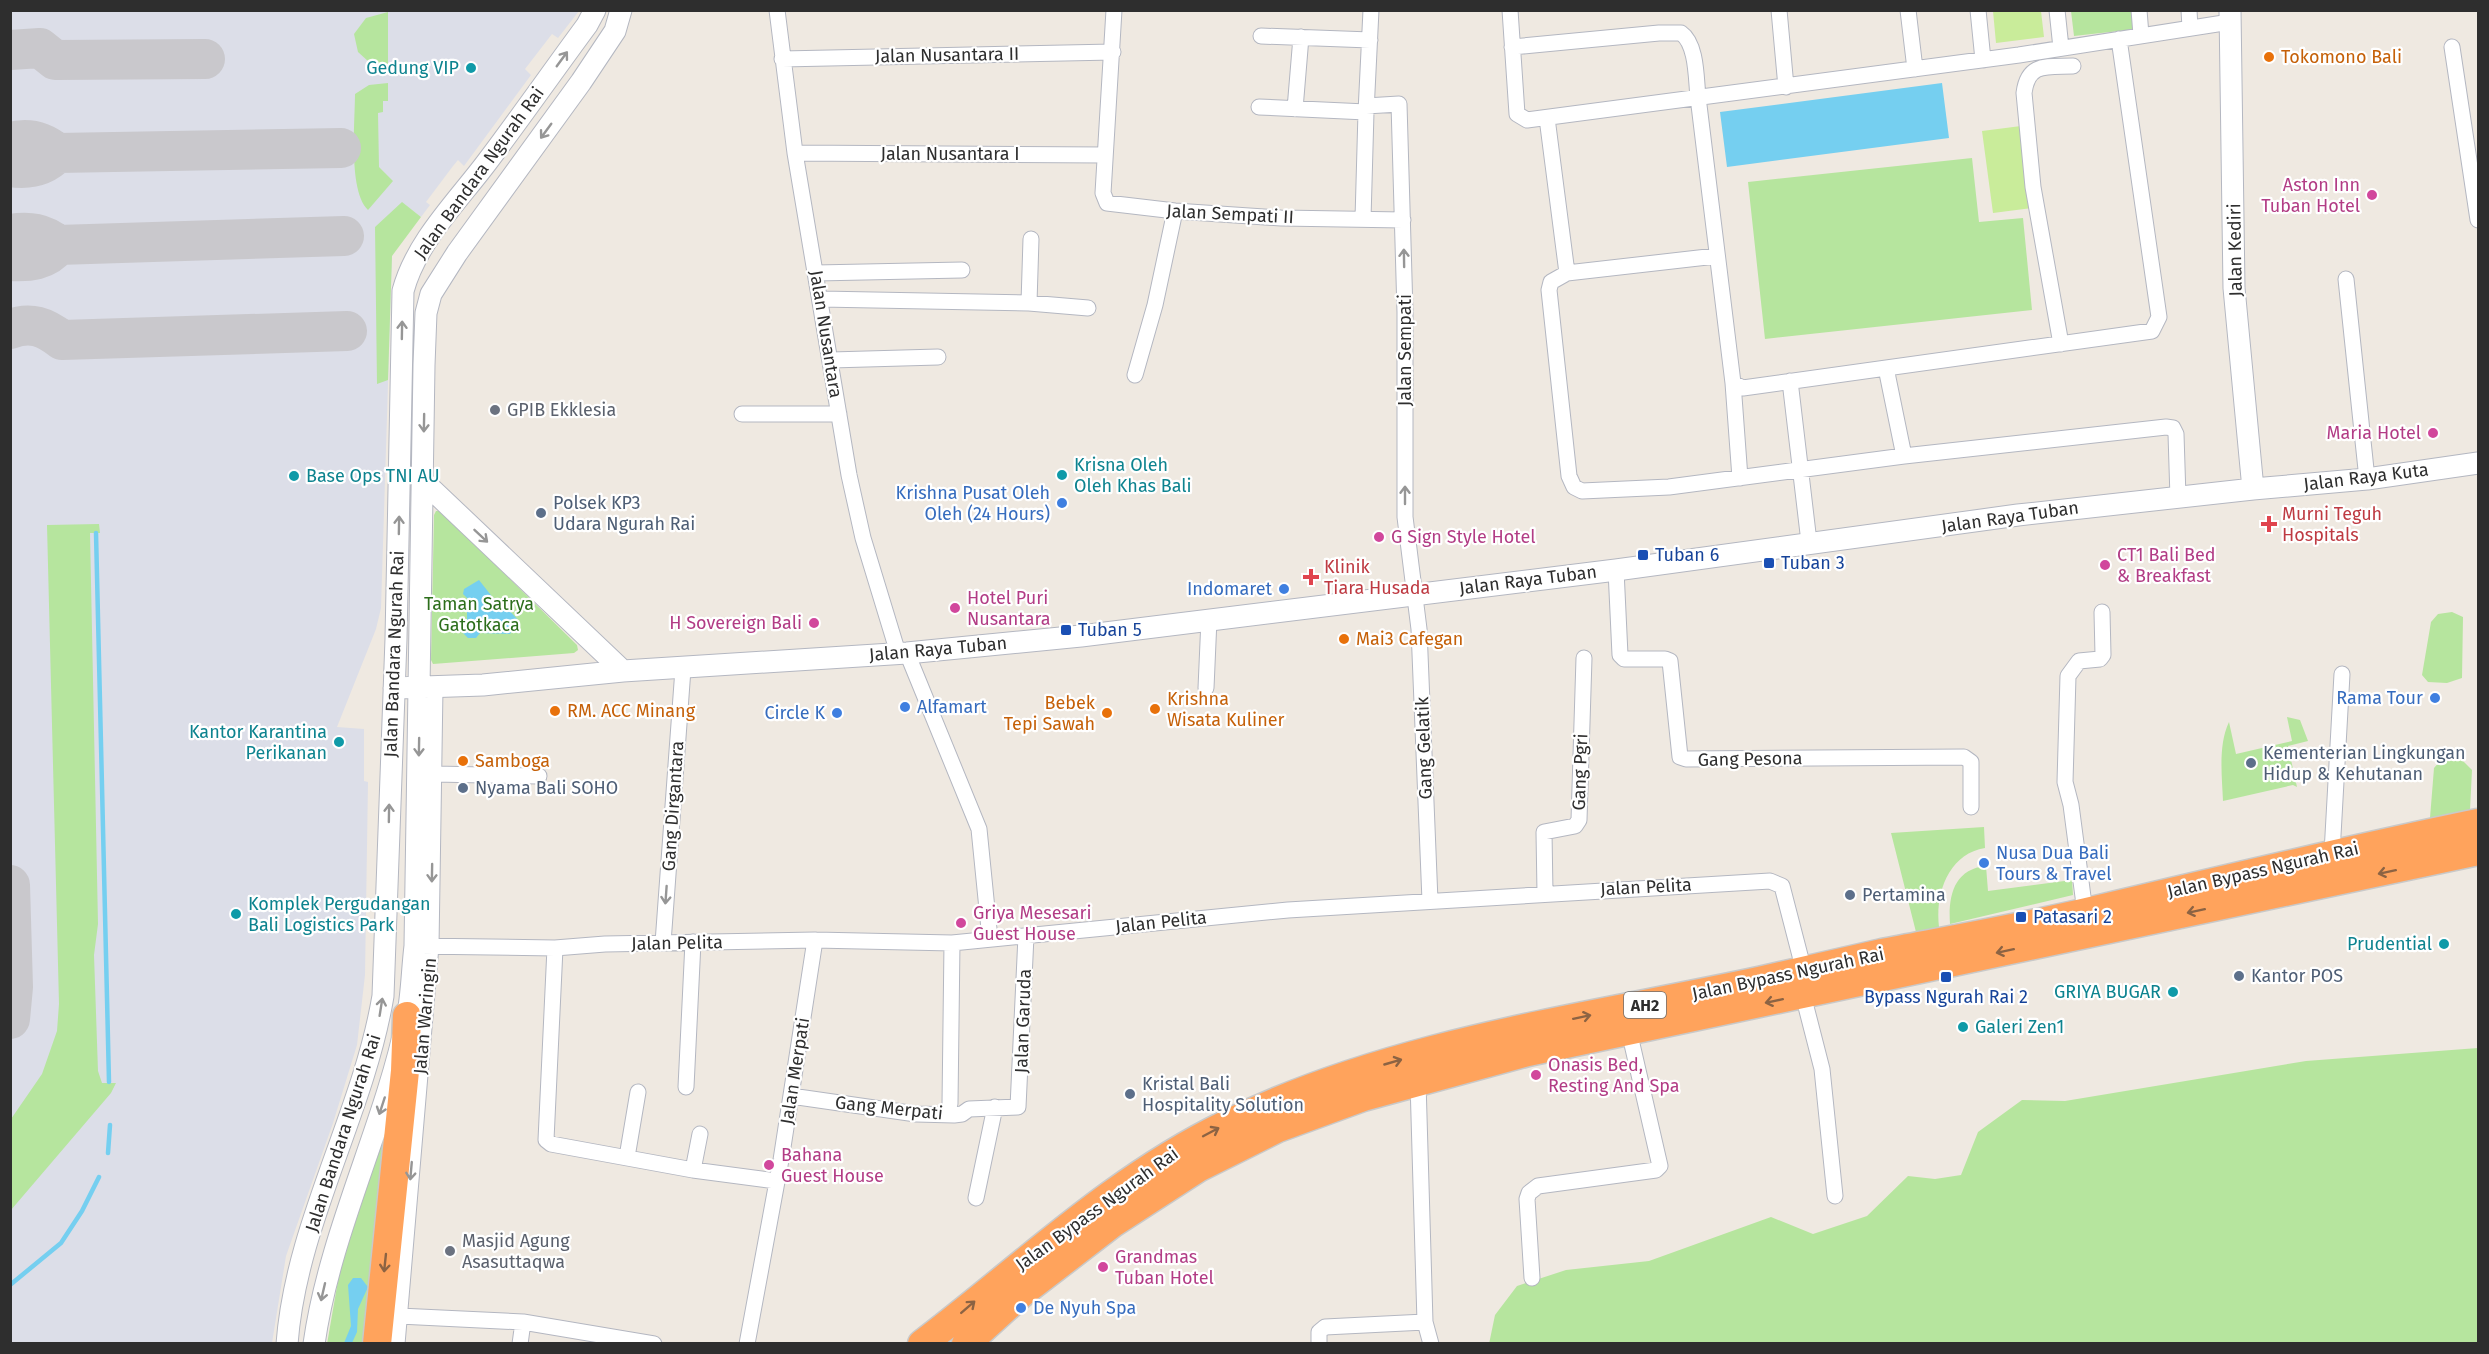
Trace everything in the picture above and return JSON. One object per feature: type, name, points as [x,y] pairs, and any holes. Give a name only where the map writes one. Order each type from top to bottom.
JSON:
[{"type":"highway","name":"Jalan Bypass Ngurah Rai","points":[[980,1339],[1022,1293],[1113,1224],[1198,1168],[1278,1128],[1312,1114],[1528,1052],[1629,1031],[1804,983],[2085,912],[2332,853],[2478,822]]},
{"type":"highway","points":[[2439,831],[2444,860]]},
{"type":"highway","name":"Jalan Bypass Ngurah Rai","points":[[922,1344],[1013,1268],[1126,1184],[1185,1146],[1229,1123],[1305,1091],[1446,1048],[1804,983],[2444,860],[2478,851]]},
{"type":"highway","points":[[377,1344],[413,1072],[408,1016]]},
{"type":"main road","name":"Jalan Bandara Ngurah Rai","points":[[287,1344],[292,1303],[301,1266],[378,1027],[386,944],[403,291],[415,260],[587,26],[595,10]]},
{"type":"main road","name":"Jalan Bandara Ngurah Rai","points":[[314,1344],[329,1266],[391,1079],[423,946],[428,688],[423,481],[424,365],[429,300],[439,280],[598,57],[615,31],[621,10]]},
{"type":"main road","name":"Jalan Kediri","points":[[2230,16],[2234,288],[2253,489]]},
{"type":"main road","points":[[465,192],[489,210]]},
{"type":"main road","name":"Jalan Raya Kuta","points":[[2253,489],[2367,480],[2478,463]]},
{"type":"main road","points":[[423,481],[623,671]]},
{"type":"main road","name":"Jalan Raya Tuban","points":[[394,688],[428,688],[623,671],[683,669],[902,653],[1081,636],[1616,570],[1809,542],[2253,489]]},
{"type":"street","name":"Jalan Nusantara","points":[[777,10],[795,153],[839,414],[863,538],[902,653],[979,829],[990,939]]},
{"type":"street","points":[[1105,155],[1114,10]]},
{"type":"street","points":[[1362,219],[1365,91],[1371,10]]},
{"type":"street","points":[[1510,10],[1517,114],[1527,120],[1983,60],[2190,28],[2230,16]]},
{"type":"street","points":[[1779,10],[1786,87]]},
{"type":"street","points":[[1908,10],[1915,69]]},
{"type":"street","points":[[1978,10],[1983,60]]},
{"type":"street","points":[[2057,10],[2061,48]]},
{"type":"street","points":[[2139,10],[2141,35]]},
{"type":"street","points":[[2189,10],[2190,28]]},
{"type":"street","points":[[1512,47],[1681,33],[1687,38],[1692,54],[1698,98],[1733,382],[1740,478]]},
{"type":"street","points":[[1261,36],[1370,40]]},
{"type":"street","points":[[1295,109],[1301,37]]},
{"type":"street","points":[[1733,382],[1743,388],[2152,332],[2159,317],[2119,39]]},
{"type":"street","points":[[2452,47],[2472,146],[2478,220]]},
{"type":"street","name":"Jalan Nusantara II","points":[[782,58],[1113,52]]},
{"type":"street","points":[[2061,344],[2033,187],[2024,93],[2031,72],[2040,68],[2073,66]]},
{"type":"street","name":"Jalan Sempati","points":[[1366,109],[1400,104],[1405,517],[1415,595]]},
{"type":"street","points":[[1259,107],[1366,109]]},
{"type":"street","points":[[1547,118],[1567,273]]},
{"type":"street","name":"Jalan Nusantara I","points":[[795,153],[1105,155]]},
{"type":"street","name":"Jalan Sempati II","points":[[1105,155],[1103,193],[1105,201],[1116,205],[1175,212],[1281,218],[1403,220]]},
{"type":"street","points":[[1135,375],[1155,305],[1175,212]]},
{"type":"street","points":[[1029,303],[1031,239]]},
{"type":"street","points":[[1716,256],[1567,273],[1557,278],[1549,290],[1569,476],[1574,487],[1591,493],[1669,488],[1904,456],[2166,427],[2173,428],[2176,434],[2178,498]]},
{"type":"street","points":[[816,273],[962,270]]},
{"type":"street","points":[[2346,279],[2367,480]]},
{"type":"street","points":[[821,299],[1029,303],[1088,308]]},
{"type":"street","points":[[831,360],[938,357]]},
{"type":"street","points":[[1886,368],[1904,456]]},
{"type":"street","points":[[1790,381],[1809,542]]},
{"type":"street","points":[[742,414],[839,414]]},
{"type":"street","name":"Gang Pesona","points":[[1616,570],[1620,655],[1624,659],[1670,661],[1680,757],[1686,759],[1964,757],[1971,762],[1971,807]]},
{"type":"street","name":"Gang Gelatik","points":[[1415,595],[1430,901]]},
{"type":"street","points":[[2085,912],[2071,805],[2065,782],[2068,676],[2079,661],[2100,659],[2103,655],[2102,612]]},
{"type":"street","points":[[1206,688],[1209,619]]},
{"type":"street","name":"Gang Pgri","points":[[1545,893],[1544,832],[1575,826],[1579,820],[1584,658]]},
{"type":"street","name":"Gang Dirgantara","points":[[663,944],[683,669]]},
{"type":"street","points":[[2332,853],[2342,674]]},
{"type":"street","name":"Jalan Waringin","points":[[397,1344],[434,774],[428,688]]},
{"type":"street","points":[[434,774],[539,776]]},
{"type":"street","name":"Jalan Pelita","points":[[423,946],[555,948],[815,940],[952,943],[1288,910],[1545,893],[1778,882],[1782,886],[1804,983]]},
{"type":"street","name":"Jalan Garuda","points":[[1019,1106],[1026,936]]},
{"type":"street","name":"Jalan Merpati","points":[[747,1344],[791,1096],[815,940]]},
{"type":"street","points":[[686,1087],[693,942]]},
{"type":"street","points":[[950,1104],[952,943]]},
{"type":"street","points":[[555,948],[544,1137],[551,1144],[693,1170],[776,1181]]},
{"type":"street","points":[[1804,983],[1822,1070],[1835,1196]]},
{"type":"street","points":[[1532,1278],[1527,1199],[1529,1194],[1539,1186],[1656,1170],[1660,1166],[1629,1031]]},
{"type":"street","points":[[1418,1082],[1425,1322],[1431,1344]]},
{"type":"street","points":[[627,1157],[638,1092]]},
{"type":"street","name":"Gang Merpati","points":[[791,1096],[916,1114],[954,1115],[963,1114],[969,1109],[1019,1106]]},
{"type":"street","points":[[976,1198],[994,1107]]},
{"type":"street","points":[[693,1170],[700,1134]]},
{"type":"street","points":[[399,1316],[523,1322],[654,1344]]},
{"type":"street","points":[[520,1344],[523,1322]]},
{"type":"street","points":[[1319,1344],[1319,1332],[1325,1327],[1425,1322]]},
{"type":"shaded area","points":[[10,11],[579,11],[558,38],[552,34],[525,69],[531,75],[464,166],[458,160],[453,166],[426,202],[430,205],[421,217],[402,203],[392,256],[381,608],[376,629],[337,727],[364,729],[364,781],[368,782],[365,975],[357,1045],[333,1123],[286,1256],[272,1343],[11,1343]]},
{"type":"green space","points":[[1993,11],[2041,11],[2044,37],[1996,43]]},
{"type":"green space","points":[[2071,11],[2135,11],[2137,29],[2074,36]]},
{"type":"green space","points":[[388,12],[388,66],[369,62],[358,52],[354,34],[366,18]]},
{"type":"green space","points":[[388,83],[388,101],[383,101],[383,112],[378,113],[379,167],[393,181],[368,210],[362,201],[355,172],[355,94],[369,85]]},
{"type":"green space","points":[[2021,126],[2032,208],[1993,213],[1982,131]]},
{"type":"green space","points":[[1972,158],[1979,222],[2023,218],[2032,310],[1765,339],[1748,182]]},
{"type":"green space","points":[[402,202],[421,217],[392,256],[388,380],[377,384],[375,227]]},
{"type":"green space","name":"Taman Satrya Gatotkaca","points":[[436,511],[441,511],[577,645],[578,650],[574,653],[433,664],[431,660],[434,515]]},
{"type":"green space","points":[[99,524],[100,533],[90,533],[98,924],[94,955],[98,1071],[102,1083],[116,1083],[111,1093],[11,1210],[11,1119],[42,1074],[57,1031],[59,1004],[47,525]]},
{"type":"green space","points":[[2452,612],[2463,617],[2462,678],[2447,683],[2428,682],[2422,675],[2431,622],[2438,614]]},
{"type":"green space","points":[[2287,717],[2300,720],[2308,741],[2288,746],[2297,787],[2293,785],[2223,801],[2222,751],[2229,722],[2236,754],[2292,741]]},
{"type":"green space","points":[[2458,756],[2472,770],[2470,810],[2430,818],[2434,768],[2444,759]]},
{"type":"green space","points":[[1984,827],[1985,848],[1962,858],[1947,877],[1939,902],[1939,927],[1916,932],[1891,833]]},
{"type":"green space","points":[[1986,866],[1988,891],[2072,880],[2073,895],[1950,924],[1950,904],[1955,886],[1967,872]]},
{"type":"green space","points":[[2478,1048],[2478,1343],[1489,1344],[1495,1315],[1517,1286],[1566,1270],[1649,1261],[1771,1217],[1813,1234],[1867,1216],[1908,1176],[1935,1179],[1961,1175],[1978,1132],[2022,1100],[2065,1101],[2306,1061]]},
{"type":"green space","points":[[398,1092],[368,1343],[327,1344],[340,1269]]},
{"type":"water","points":[[1942,83],[1949,138],[1727,167],[1720,112]]},
{"type":"water","points":[[479,580],[501,608],[507,608],[518,620],[510,634],[480,633],[476,638],[468,638],[462,632],[462,623],[467,620],[467,598],[463,594],[464,589]]},
{"type":"water","points":[[353,1278],[361,1278],[368,1287],[358,1309],[357,1332],[352,1343],[344,1343],[351,1326],[348,1285]]},
{"type":"waterway","points":[[96,533],[109,1082]]},
{"type":"waterway","points":[[108,1153],[110,1125]]},
{"type":"waterway","points":[[10,1285],[61,1243],[82,1211],[99,1177]]},
{"type":"taxiway","points":[[10,50],[40,48],[55,60],[205,59]]},
{"type":"taxiway","points":[[10,142],[35,141],[57,153],[341,148]]},
{"type":"taxiway","points":[[10,167],[36,166],[47,162],[57,153]]},
{"type":"taxiway","points":[[10,234],[36,234],[58,245],[344,236]]},
{"type":"taxiway","points":[[10,261],[37,259],[48,254],[58,245]]},
{"type":"taxiway","points":[[10,329],[25,326],[38,327],[62,340],[347,331]]},
{"type":"taxiway","points":[[10,885],[13,987],[10,1019]]},
{"type":"place","name":"Tokomono Bali","points":[[2269,57]]},
{"type":"place","name":"Gedung VIP","points":[[471,68]]},
{"type":"place","name":"Aston Inn Tuban Hotel","points":[[2372,195]]},
{"type":"place","name":"GPIB Ekklesia","points":[[495,410]]},
{"type":"place","name":"Maria Hotel","points":[[2433,433]]},
{"type":"place","name":"Krisna Oleh Oleh Khas Bali","points":[[1062,475]]},
{"type":"place","name":"Base Ops TNI AU","points":[[294,476]]},
{"type":"place","name":"Krishna Pusat Oleh Oleh (24 Hours)","points":[[1062,503]]},
{"type":"place","name":"Polsek KP3 Udara Ngurah Rai","points":[[541,513]]},
{"type":"place","name":"Murni Teguh Hospitals","points":[[2269,524]]},
{"type":"place","name":"G Sign Style Hotel","points":[[1379,537]]},
{"type":"place","name":"Tuban 6","points":[[1643,555]]},
{"type":"place","name":"Tuban 3","points":[[1769,563]]},
{"type":"place","name":"CT1 Bali Bed & Breakfast","points":[[2105,565]]},
{"type":"place","name":"Klinik Tiara Husada","points":[[1311,577]]},
{"type":"place","name":"Indomaret","points":[[1284,589]]},
{"type":"place","name":"Hotel Puri Nusantara","points":[[955,608]]},
{"type":"place","name":"H Sovereign Bali","points":[[814,623]]},
{"type":"place","name":"Tuban 5","points":[[1066,630]]},
{"type":"place","name":"Mai3 Cafegan","points":[[1344,639]]},
{"type":"place","name":"Rama Tour","points":[[2435,698]]},
{"type":"place","name":"Alfamart","points":[[905,707]]},
{"type":"place","name":"Krishna Wisata Kuliner","points":[[1155,709]]},
{"type":"place","name":"RM. ACC Minang","points":[[555,711]]},
{"type":"place","name":"Circle K","points":[[837,713]]},
{"type":"place","name":"Bebek Tepi Sawah","points":[[1107,713]]},
{"type":"place","name":"Kantor Karantina Perikanan","points":[[339,742]]},
{"type":"place","name":"Samboga","points":[[463,761]]},
{"type":"place","name":"Kementerian Lingkungan Hidup & Kehutanan","points":[[2251,763]]},
{"type":"place","name":"Nyama Bali SOHO","points":[[463,788]]},
{"type":"place","name":"Nusa Dua Bali Tours & Travel","points":[[1984,863]]},
{"type":"place","name":"Pertamina","points":[[1850,895]]},
{"type":"place","name":"Komplek Pergudangan Bali Logistics Park","points":[[236,914]]},
{"type":"place","name":"Patasari 2","points":[[2021,917]]},
{"type":"place","name":"Griya Mesesari Guest House","points":[[961,923]]},
{"type":"place","name":"Prudential","points":[[2444,944]]},
{"type":"place","name":"Kantor POS","points":[[2239,976]]},
{"type":"place","name":"Bypass Ngurah Rai 2","points":[[1946,977]]},
{"type":"place","name":"GRIYA BUGAR","points":[[2173,992]]},
{"type":"place","name":"Galeri Zen1","points":[[1963,1027]]},
{"type":"place","name":"Onasis Bed, Resting And Spa","points":[[1536,1075]]},
{"type":"place","name":"Kristal Bali Hospitality Solution","points":[[1130,1094]]},
{"type":"place","name":"Bahana Guest House","points":[[769,1165]]},
{"type":"place","name":"Masjid Agung Asasuttaqwa","points":[[450,1251]]},
{"type":"place","name":"Grandmas Tuban Hotel","points":[[1103,1267]]},
{"type":"place","name":"De Nyuh Spa","points":[[1021,1308]]}]
